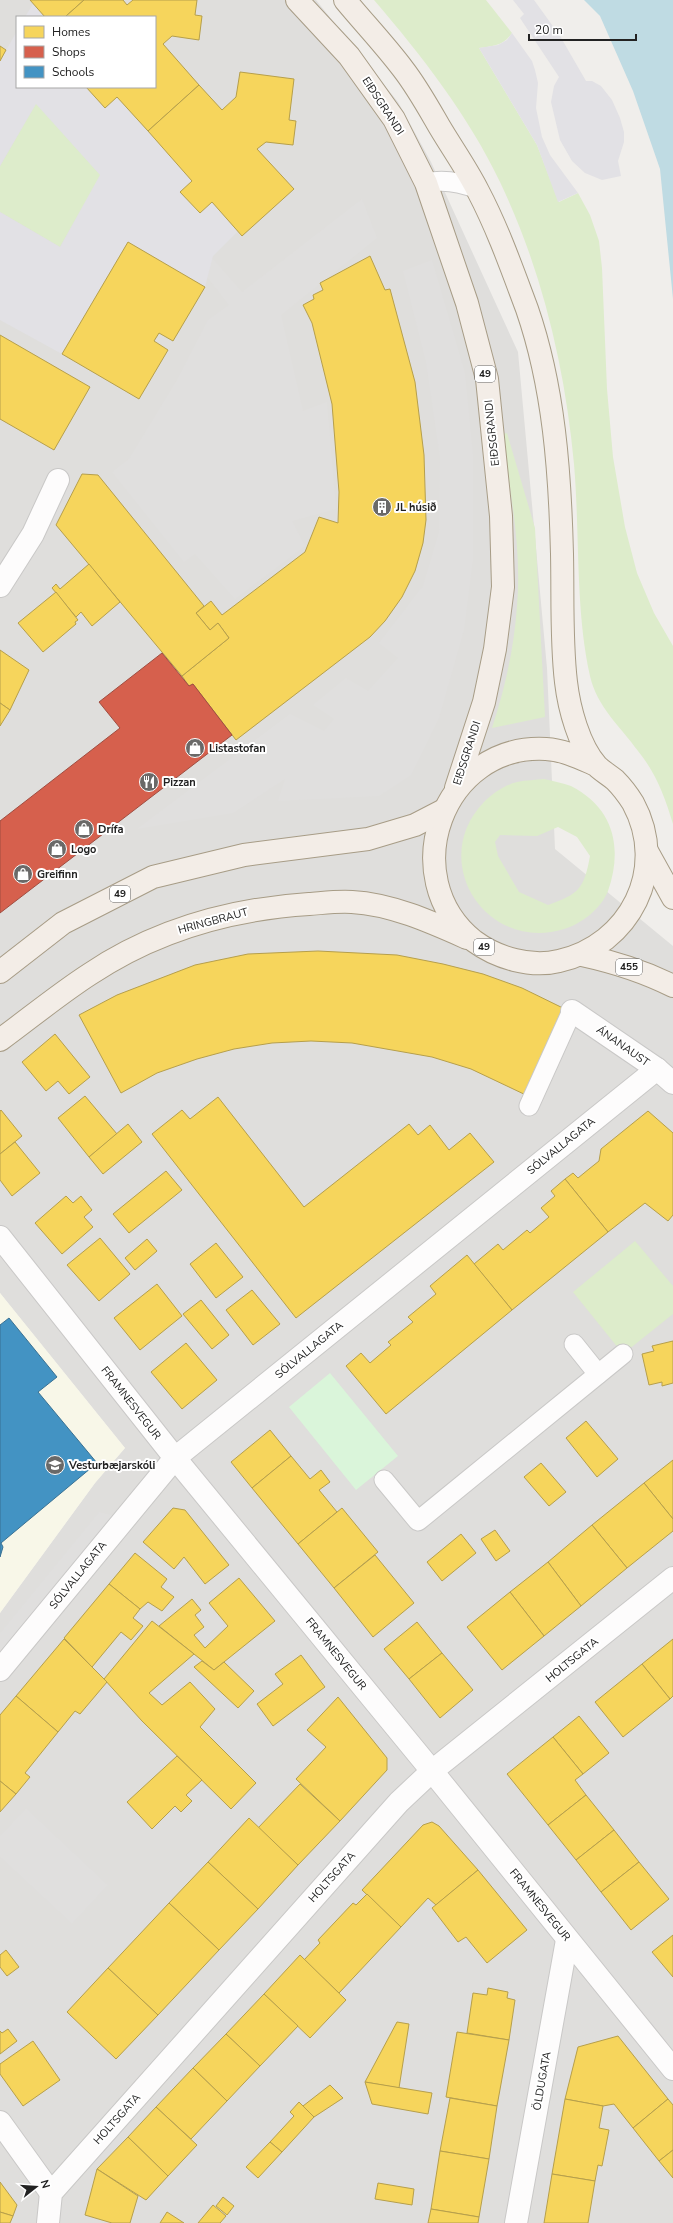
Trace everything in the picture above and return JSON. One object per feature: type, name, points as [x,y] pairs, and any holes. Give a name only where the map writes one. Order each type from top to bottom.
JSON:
[{"type":"main road","name":"EIÐSGRANDI","points":[[297,0],[349,56],[394,119],[426,183],[467,303],[487,379],[501,516],[502,587],[495,649],[484,702],[449,801]]},
{"type":"main road","name":"49","points":[[345,0],[405,71],[477,189],[503,244],[529,314],[547,386],[557,459],[566,680],[569,702],[578,734],[596,765]]},
{"type":"main road","name":"49","points":[[0,972],[63,923],[153,877],[244,855],[368,840],[416,825],[449,801],[473,773],[495,759],[520,751],[546,749],[572,754],[596,765],[617,781],[632,802],[642,826],[647,851],[643,883],[631,913],[610,938],[582,955],[554,963],[526,962],[499,955],[474,941],[454,920],[440,895],[433,866],[435,837],[449,801]]},
{"type":"main road","points":[[647,851],[673,898]]},
{"type":"main road","name":"HRINGBRAUT","points":[[0,1040],[90,973],[140,945],[186,926],[242,911],[296,905],[351,902],[410,914],[474,941]]},
{"type":"main road","name":"455","points":[[582,955],[628,966],[648,973],[673,986]]},
{"type":"street","points":[[0,586],[33,534],[58,480]]},
{"type":"street","name":"ÁNANAUST","points":[[572,1011],[665,1076]]},
{"type":"street","name":"SÓLVALLAGATA","points":[[0,1670],[175,1458],[665,1076]]},
{"type":"street","name":"FRAMNESVEGUR","points":[[0,1237],[175,1458],[432,1771],[567,1940],[673,2069]]},
{"type":"street","name":"HOLTSGATA","points":[[50,2193],[399,1802],[432,1771],[673,1578]]},
{"type":"street","name":"ÖLDUGATA","points":[[516,2223],[567,1940]]},
{"type":"street","points":[[0,2122],[50,2193],[48,2223]]},
{"type":"lane","points":[[426,183],[450,181],[477,189]]},
{"type":"lane","points":[[529,1106],[572,1011]]},
{"type":"lane","points":[[574,1344],[598,1374]]},
{"type":"lane","points":[[384,1480],[418,1521],[623,1354]]},
{"type":"shaded area","points":[[0,0],[316,0],[398,102],[431,162],[518,352],[547,668],[555,849],[673,946],[673,2223],[0,2223],[0,1613],[95,1483],[125,1448],[0,1293]]},
{"type":"shaded area","points":[[513,0],[534,0],[560,36],[586,81],[592,81],[601,86],[612,100],[624,132],[624,142],[618,161],[621,176],[602,180],[585,173],[572,161],[560,140],[551,102],[554,86],[559,77],[520,18],[524,14]]},
{"type":"shaded area","points":[[33,4],[44,16],[26,16]]},
{"type":"shaded area","points":[[16,33],[16,88],[88,88],[105,108],[117,97],[192,181],[180,192],[200,213],[212,202],[238,231],[213,256],[205,287],[128,242],[62,354],[0,320],[0,212],[60,247],[100,175],[36,104],[0,166],[0,61]]},
{"type":"shaded area","points":[[512,33],[532,61],[535,70],[538,83],[536,108],[542,137],[550,155],[578,193],[558,202],[537,145],[479,48],[498,45],[507,40]]},
{"type":"shaded area","points":[[362,199],[377,238],[281,315],[303,411],[327,402],[336,509],[292,521],[305,546],[235,599],[195,554],[184,562],[112,472],[129,459],[177,380],[208,320],[229,305],[200,268],[212,258],[242,292]]},
{"type":"shaded area","points":[[432,260],[465,373],[473,455],[473,559],[464,630],[439,718],[411,775],[379,796],[278,801],[285,779],[233,813],[137,829],[290,714],[324,731],[334,719],[313,705],[346,678],[368,691],[398,658],[379,643],[423,586],[439,532],[440,458],[426,362],[403,271]]},
{"type":"shaded area","name":"Vesturbæjarskóli","points":[[0,1293],[125,1448],[95,1483],[0,1613]]},
{"type":"shaded area","points":[[99,1512],[130,1520],[0,1673],[0,1633]]},
{"type":"shaded area","points":[[26,1808],[108,1885],[72,1924],[0,1857],[0,1836]]},
{"type":"green space","points":[[374,0],[486,0],[512,33],[505,41],[501,43],[479,48],[537,145],[559,202],[578,193],[590,215],[599,241],[602,268],[607,389],[613,457],[625,527],[637,573],[654,613],[673,646],[673,824],[667,804],[650,768],[604,707],[593,687],[590,676],[582,624],[576,490],[565,391],[549,320],[528,250],[515,215],[500,182],[474,133],[427,65]]},
{"type":"green space","points":[[36,103],[101,175],[60,247],[0,212],[0,166]]},
{"type":"green space","points":[[507,433],[535,528],[545,717],[492,728],[505,683],[516,622],[517,606],[517,541],[502,434]]},
{"type":"green space","points":[[544,779],[571,786],[586,795],[597,806],[606,818],[611,831],[615,860],[605,898],[590,915],[584,920],[564,929],[536,933],[511,928],[489,915],[473,897],[464,874],[461,850],[468,825],[484,802],[499,790],[513,783]],"holes":[[[558,827],[577,837],[590,856],[585,876],[578,889],[573,893],[548,905],[519,892],[498,856],[495,842],[500,835],[537,836]]]},
{"type":"green space","points":[[635,1241],[673,1286],[673,1314],[623,1354],[573,1292]]},
{"type":"green space","points":[[330,1373],[398,1456],[356,1490],[289,1407]]},
{"type":"water","points":[[584,0],[673,0],[673,299],[660,169],[633,91],[600,16]]},
{"type":"building: Homes","points":[[30,0],[84,0],[66,16],[44,16]]},
{"type":"building: Homes","points":[[84,0],[123,0],[127,5],[133,0],[197,0],[195,15],[202,16],[199,40],[172,36],[163,44],[199,85],[148,131],[117,97],[105,108],[87,88],[156,88],[156,16],[66,16]]},
{"type":"building: Homes","points":[[0,46],[6,50],[0,61]]},
{"type":"building: Homes","points":[[240,72],[294,79],[289,120],[296,121],[293,145],[266,142],[257,149],[294,189],[242,236],[212,202],[200,213],[180,192],[192,181],[148,131],[199,85],[222,110],[236,97]]},
{"type":"building: Homes","points":[[128,242],[205,287],[173,341],[159,333],[154,341],[168,350],[139,399],[62,354]]},
{"type":"building: Homes","name":"JL húsið","points":[[370,256],[385,290],[390,289],[415,382],[424,455],[426,520],[423,543],[415,571],[402,597],[385,621],[370,637],[236,740],[193,684],[189,686],[182,676],[229,638],[218,623],[210,630],[196,613],[211,601],[222,615],[305,552],[319,517],[338,523],[339,492],[332,404],[312,323],[303,305],[314,299],[313,295],[323,290],[320,283]]},
{"type":"building: Homes","points":[[0,335],[90,387],[54,450],[0,419]]},
{"type":"building: Homes","points":[[82,474],[98,475],[204,606],[196,613],[210,630],[218,623],[229,638],[182,676],[56,525]]},
{"type":"building: Homes","points":[[89,564],[120,602],[92,626],[81,612],[76,617],[52,588],[56,584],[60,589]]},
{"type":"building: Homes","points":[[56,592],[78,620],[75,622],[76,624],[43,652],[18,623]]},
{"type":"building: Homes","points":[[0,650],[29,670],[10,710],[0,703]]},
{"type":"building: Homes","points":[[0,703],[10,710],[0,726]]},
{"type":"building: Homes","points":[[318,951],[397,955],[443,964],[483,974],[522,988],[569,1011],[528,1096],[471,1069],[432,1057],[352,1043],[311,1041],[272,1043],[234,1049],[197,1059],[157,1073],[121,1093],[79,1015],[117,995],[195,965],[248,954]]},
{"type":"building: Homes","points":[[55,1034],[90,1077],[69,1094],[58,1081],[46,1091],[22,1062]]},
{"type":"building: Homes","points":[[85,1096],[117,1134],[89,1157],[58,1118]]},
{"type":"building: Homes","points":[[218,1097],[304,1207],[409,1124],[418,1135],[430,1125],[449,1150],[470,1133],[494,1162],[296,1318],[152,1134],[182,1110],[190,1119]]},
{"type":"building: Homes","points":[[1,1110],[22,1136],[0,1154],[0,1111]]},
{"type":"building: Homes","points":[[648,1111],[673,1133],[673,1215],[668,1221],[645,1203],[608,1232],[565,1179],[573,1173],[578,1178],[599,1161],[601,1149]]},
{"type":"building: Homes","points":[[128,1124],[142,1142],[103,1174],[89,1157]]},
{"type":"building: Homes","points":[[15,1142],[40,1173],[12,1196],[0,1180],[0,1154]]},
{"type":"building: Homes","points":[[166,1171],[182,1190],[129,1233],[113,1214]]},
{"type":"building: Homes","points":[[565,1179],[608,1232],[512,1310],[474,1264],[498,1244],[503,1250],[527,1230],[530,1233],[549,1217],[541,1208],[555,1196],[551,1191]]},
{"type":"building: Homes","points":[[66,1196],[73,1203],[81,1196],[92,1210],[84,1217],[93,1227],[62,1254],[35,1223]]},
{"type":"building: Homes","points":[[100,1238],[130,1274],[99,1301],[67,1265]]},
{"type":"building: Homes","points":[[147,1239],[157,1251],[135,1270],[125,1258]]},
{"type":"building: Homes","points":[[216,1243],[243,1277],[216,1298],[190,1264]]},
{"type":"building: Homes","points":[[467,1255],[512,1310],[386,1414],[346,1366],[361,1353],[370,1363],[391,1345],[388,1342],[413,1322],[408,1317],[436,1294],[430,1286]]},
{"type":"building: Homes","points":[[157,1284],[182,1316],[140,1350],[114,1318]]},
{"type":"building: Homes","points":[[252,1290],[280,1324],[253,1345],[226,1310]]},
{"type":"building: Homes","points":[[201,1300],[229,1335],[212,1349],[183,1314]]},
{"type":"building: Homes","points":[[673,1341],[673,1383],[662,1386],[662,1382],[649,1385],[642,1354],[654,1351],[652,1346]]},
{"type":"building: Homes","points":[[186,1343],[217,1380],[182,1409],[151,1372]]},
{"type":"building: Homes","points":[[586,1421],[618,1459],[597,1477],[566,1438]]},
{"type":"building: Homes","points":[[270,1430],[291,1456],[252,1488],[231,1462]]},
{"type":"building: Homes","points":[[291,1456],[310,1479],[321,1470],[330,1482],[319,1490],[337,1512],[298,1544],[252,1488]]},
{"type":"building: Homes","points":[[673,1460],[673,1519],[644,1483]]},
{"type":"building: Homes","points":[[541,1463],[566,1492],[549,1506],[524,1477]]},
{"type":"building: Homes","points":[[644,1483],[673,1519],[673,1531],[627,1568],[592,1525]]},
{"type":"building: Homes","points":[[173,1508],[185,1510],[229,1565],[205,1584],[184,1557],[174,1569],[143,1542]]},
{"type":"building: Homes","points":[[342,1508],[378,1552],[334,1588],[298,1544]]},
{"type":"building: Homes","points":[[592,1525],[627,1568],[581,1606],[548,1562]]},
{"type":"building: Homes","points":[[495,1530],[510,1551],[496,1561],[481,1539]]},
{"type":"building: Homes","points":[[461,1534],[476,1553],[442,1581],[427,1562]]},
{"type":"building: Homes","points":[[135,1553],[167,1579],[161,1587],[174,1597],[162,1611],[148,1602],[140,1609],[109,1584]]},
{"type":"building: Homes","points":[[375,1555],[414,1603],[373,1637],[334,1588]]},
{"type":"building: Homes","points":[[548,1562],[581,1606],[544,1636],[510,1592]]},
{"type":"building: Homes","points":[[239,1578],[275,1621],[214,1670],[159,1626],[192,1599],[201,1610],[195,1615],[204,1627],[194,1635],[205,1648],[228,1626],[209,1603]]},
{"type":"building: Homes","points":[[109,1584],[140,1609],[133,1618],[143,1626],[131,1640],[121,1632],[92,1667],[64,1638]]},
{"type":"building: Homes","points":[[510,1592],[544,1636],[502,1670],[467,1627]]},
{"type":"building: Homes","points":[[152,1621],[194,1654],[149,1693],[162,1705],[190,1682],[215,1709],[200,1727],[256,1783],[231,1809],[142,1721],[104,1679]]},
{"type":"building: Homes","points":[[417,1622],[442,1653],[409,1679],[384,1649]]},
{"type":"building: Homes","points":[[64,1639],[107,1682],[80,1714],[75,1711],[58,1732],[16,1696]]},
{"type":"building: Homes","points":[[673,1639],[673,1696],[670,1699],[642,1664]]},
{"type":"building: Homes","points":[[442,1653],[473,1690],[440,1718],[409,1679]]},
{"type":"building: Homes","points":[[301,1655],[325,1687],[273,1726],[257,1704],[283,1684],[275,1674]]},
{"type":"building: Homes","points":[[202,1661],[214,1670],[224,1662],[254,1691],[238,1708],[194,1667]]},
{"type":"building: Homes","points":[[642,1664],[670,1699],[623,1737],[595,1702]]},
{"type":"building: Homes","points":[[16,1696],[58,1732],[25,1773],[30,1777],[16,1794],[0,1781],[0,1715]]},
{"type":"building: Homes","points":[[338,1697],[387,1758],[387,1770],[340,1821],[296,1779],[326,1747],[307,1730]]},
{"type":"building: Homes","points":[[579,1716],[609,1753],[583,1774],[553,1737]]},
{"type":"building: Homes","points":[[553,1737],[583,1774],[575,1780],[586,1795],[548,1825],[507,1774]]},
{"type":"building: Homes","points":[[177,1756],[202,1780],[186,1795],[192,1801],[181,1812],[175,1806],[152,1829],[127,1802]]},
{"type":"building: Homes","points":[[0,1781],[16,1794],[0,1812]]},
{"type":"building: Homes","points":[[300,1784],[340,1821],[298,1865],[258,1828]]},
{"type":"building: Homes","points":[[586,1795],[614,1830],[576,1860],[548,1825]]},
{"type":"building: Homes","points":[[249,1818],[298,1865],[258,1909],[208,1862]]},
{"type":"building: Homes","points":[[432,1822],[439,1826],[478,1870],[436,1905],[428,1898],[401,1927],[362,1890],[423,1825]]},
{"type":"building: Homes","points":[[614,1830],[639,1862],[601,1892],[576,1860]]},
{"type":"building: Homes","points":[[208,1862],[258,1909],[219,1950],[169,1903]]},
{"type":"building: Homes","points":[[639,1862],[669,1899],[631,1930],[601,1892]]},
{"type":"building: Homes","points":[[478,1870],[527,1930],[487,1963],[466,1937],[458,1942],[432,1908]]},
{"type":"building: Homes","points":[[367,1894],[401,1927],[339,1993],[304,1960],[320,1943],[318,1940],[353,1903],[356,1905]]},
{"type":"building: Homes","points":[[169,1903],[219,1950],[158,2015],[108,1968]]},
{"type":"building: Homes","points":[[673,1935],[673,1977],[652,1952]]},
{"type":"building: Homes","points":[[6,1950],[19,1967],[7,1976],[0,1967],[0,1955]]},
{"type":"building: Homes","points":[[300,1955],[346,2000],[310,2038],[264,1994]]},
{"type":"building: Homes","points":[[108,1968],[158,2015],[116,2059],[67,2012]]},
{"type":"building: Homes","points":[[488,1988],[508,1992],[507,1998],[515,2000],[509,2040],[467,2033],[473,1993],[487,1995]]},
{"type":"building: Homes","points":[[264,1994],[298,2026],[260,2066],[226,2034]]},
{"type":"building: Homes","points":[[397,2022],[409,2024],[399,2088],[365,2082]]},
{"type":"building: Homes","points":[[8,2029],[17,2041],[0,2054],[0,2031],[2,2033]]},
{"type":"building: Homes","points":[[457,2032],[509,2040],[497,2106],[446,2097]]},
{"type":"building: Homes","points":[[226,2034],[260,2066],[227,2101],[193,2068]]},
{"type":"building: Homes","points":[[618,2036],[668,2099],[633,2128],[614,2104],[603,2106],[565,2099],[578,2047]]},
{"type":"building: Homes","points":[[33,2041],[60,2080],[23,2106],[0,2074],[0,2064]]},
{"type":"building: Homes","points":[[193,2068],[227,2101],[191,2139],[156,2107]]},
{"type":"building: Homes","points":[[365,2082],[432,2093],[428,2114],[372,2104]]},
{"type":"building: Homes","points":[[330,2085],[343,2098],[314,2117],[303,2106]]},
{"type":"building: Homes","points":[[450,2098],[497,2106],[489,2159],[440,2151]]},
{"type":"building: Homes","points":[[565,2099],[603,2106],[599,2128],[609,2130],[602,2166],[598,2165],[595,2181],[552,2174]]},
{"type":"building: Homes","points":[[668,2099],[673,2105],[673,2150],[659,2161],[633,2128]]},
{"type":"building: Homes","points":[[299,2102],[314,2117],[282,2152],[270,2142],[294,2116],[290,2112]]},
{"type":"building: Homes","points":[[156,2107],[197,2145],[168,2176],[128,2137]]},
{"type":"building: Homes","points":[[128,2137],[168,2176],[146,2200],[97,2169]]},
{"type":"building: Homes","points":[[270,2142],[282,2152],[258,2178],[246,2167]]},
{"type":"building: Homes","points":[[673,2150],[673,2178],[659,2161]]},
{"type":"building: Homes","points":[[440,2151],[489,2159],[479,2217],[431,2209]]},
{"type":"building: Homes","points":[[97,2169],[138,2196],[130,2223],[112,2223],[85,2215]]},
{"type":"building: Homes","points":[[552,2174],[595,2181],[588,2223],[544,2223]]},
{"type":"building: Homes","points":[[0,2182],[17,2205],[13,2216],[0,2212]]},
{"type":"building: Homes","points":[[378,2183],[414,2189],[412,2205],[375,2199]]},
{"type":"building: Homes","points":[[223,2197],[234,2206],[227,2215],[216,2206]]},
{"type":"building: Homes","points":[[213,2205],[226,2216],[220,2223],[198,2223]]},
{"type":"building: Homes","points":[[431,2209],[479,2217],[478,2223],[428,2223]]},
{"type":"building: Homes","points":[[0,2212],[13,2216],[10,2223],[0,2223]]},
{"type":"building: Homes","points":[[167,2212],[184,2223],[160,2223]]},
{"type":"building: Shops","points":[[162,653],[189,686],[193,684],[232,735],[0,913],[0,821],[120,728],[99,702]]},
{"type":"building: Schools","name":"Vesturbæjarskóli","points":[[9,1318],[57,1377],[38,1392],[97,1463],[1,1543],[3,1547],[0,1557],[0,1325]]},
{"type":"place","name":"JL húsið","points":[[382,507]]},
{"type":"place","name":"Listastofan","points":[[195,748]]},
{"type":"place","name":"Pizzan","points":[[149,782]]},
{"type":"place","name":"Drífa","points":[[84,829]]},
{"type":"place","name":"Logo","points":[[57,849]]},
{"type":"place","name":"Greifinn","points":[[23,874]]},
{"type":"place","name":"Vesturbæjarskóli","points":[[55,1465]]}]
